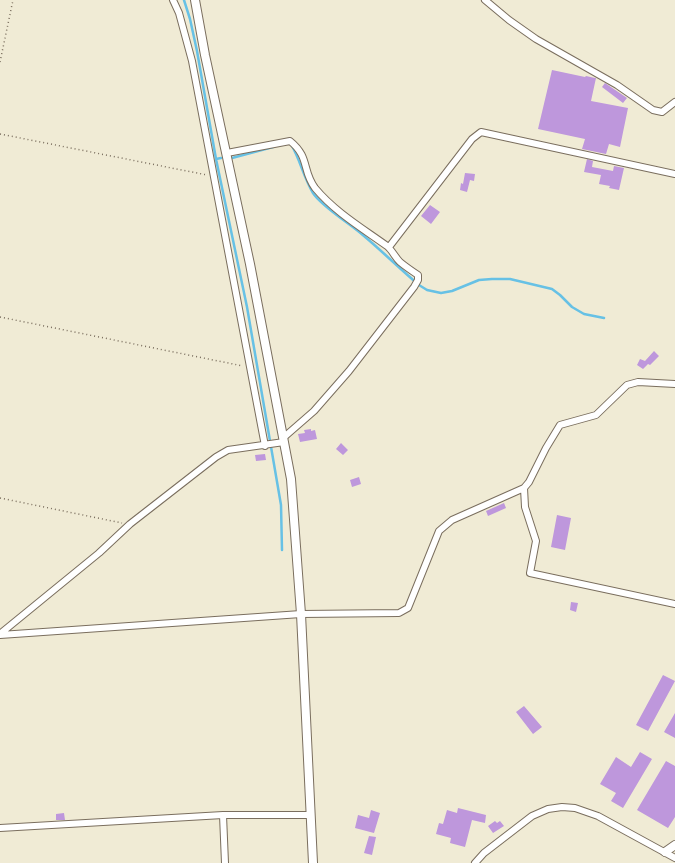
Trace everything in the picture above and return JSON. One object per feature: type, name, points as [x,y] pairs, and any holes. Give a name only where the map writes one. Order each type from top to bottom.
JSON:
[{"type":"street","points":[[173,0],[179,13],[192,62],[249,367],[267,445]]},
{"type":"street","points":[[195,0],[205,56],[227,153],[282,441],[291,479],[301,614],[313,863]]},
{"type":"street","points":[[485,0],[509,20],[536,39],[617,85],[653,110],[662,112],[675,102]]},
{"type":"street","points":[[389,247],[472,139],[481,132],[675,174]]},
{"type":"street","points":[[0,634],[99,553],[130,524],[216,457],[228,450],[267,445],[282,441],[314,411],[344,377],[418,280],[418,275],[400,262],[389,247],[353,223],[325,199],[312,182],[303,156],[298,147],[290,141],[227,153]]},
{"type":"street","points":[[0,634],[301,614],[399,613],[408,608],[439,531],[452,520],[524,488],[560,425],[596,415],[627,385],[638,382],[675,384]]},
{"type":"street","points":[[524,488],[525,507],[536,541],[530,573],[675,604]]},
{"type":"street","points":[[475,863],[484,853],[532,816],[548,809],[562,807],[575,808],[598,816],[675,858]]},
{"type":"street","points":[[0,828],[223,815],[310,815]]},
{"type":"street","points":[[223,815],[225,863]]},
{"type":"street","points":[[665,852],[675,845]]},
{"type":"path","points":[[0,62],[14,0]]},
{"type":"path","points":[[0,134],[213,176]]},
{"type":"path","points":[[0,317],[249,367]]},
{"type":"path","points":[[0,498],[130,524]]},
{"type":"building","points":[[552,70],[596,78],[591,101],[628,108],[620,147],[609,144],[606,154],[582,149],[585,139],[538,129]]},
{"type":"building","points":[[605,83],[627,98],[623,103],[602,87]]},
{"type":"building","points":[[587,159],[593,161],[592,167],[613,171],[614,166],[624,168],[619,190],[609,188],[610,186],[599,184],[601,175],[584,172]]},
{"type":"building","points":[[465,173],[475,174],[474,181],[470,180],[467,192],[460,190]]},
{"type":"building","points":[[430,205],[440,212],[431,224],[421,216]]},
{"type":"building","points":[[654,351],[659,356],[650,365],[648,364],[643,369],[637,365],[640,359],[645,361]]},
{"type":"building","points":[[311,429],[311,431],[315,430],[317,439],[300,442],[298,434],[305,433],[304,430]]},
{"type":"building","points":[[341,443],[348,450],[343,455],[336,449]]},
{"type":"building","points":[[265,454],[266,460],[256,461],[255,455]]},
{"type":"building","points":[[359,477],[361,484],[352,487],[350,480]]},
{"type":"building","points":[[504,503],[506,508],[488,516],[486,511]]},
{"type":"building","points":[[557,515],[571,518],[565,550],[551,547]]},
{"type":"building","points":[[571,602],[578,603],[576,612],[570,610]]},
{"type":"building","points":[[663,675],[675,681],[648,731],[636,725]]},
{"type":"building","points":[[524,706],[542,727],[533,734],[516,712]]},
{"type":"building","points":[[675,713],[675,738],[664,732]]},
{"type":"building","points":[[640,752],[652,759],[623,808],[611,801],[616,793],[600,784],[616,757],[631,767]]},
{"type":"building","points":[[666,761],[675,766],[675,817],[668,828],[637,810]]},
{"type":"building","points":[[458,808],[486,815],[485,823],[472,820],[465,847],[450,843],[451,838],[436,834],[439,823],[443,824],[447,810],[457,813]]},
{"type":"building","points":[[371,810],[380,813],[374,833],[355,828],[358,815],[369,818]]},
{"type":"building","points":[[64,813],[65,820],[56,820],[56,814]]},
{"type":"building","points":[[495,821],[497,823],[500,821],[504,826],[493,833],[488,826]]},
{"type":"building","points":[[369,836],[376,837],[372,855],[364,853]]},
{"type":"waterway","points":[[184,0],[197,51],[216,159],[247,307],[281,505],[282,550]]},
{"type":"waterway","points":[[292,146],[310,187],[317,198],[364,236],[419,285],[427,290],[441,293],[452,291],[479,280],[510,279],[552,289],[572,307],[584,314],[604,318]]},
{"type":"waterway","points":[[232,158],[273,147]]},
{"type":"waterway","points":[[216,159],[221,158]]}]
